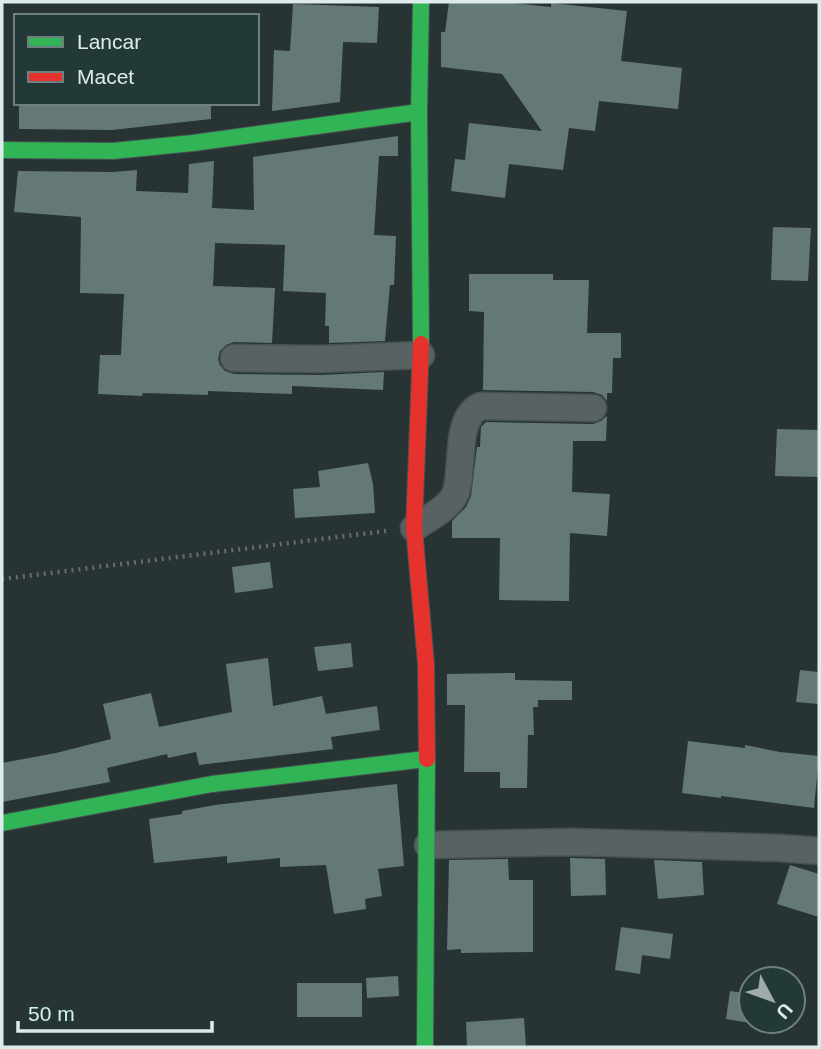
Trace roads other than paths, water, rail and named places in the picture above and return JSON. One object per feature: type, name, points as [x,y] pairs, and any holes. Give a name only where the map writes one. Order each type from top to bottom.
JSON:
[{"type":"street","points":[[421,2],[421,355],[414,528],[426,664],[428,845],[425,1047]]},
{"type":"street","points":[[2,150],[113,151],[193,143],[419,112]]},
{"type":"street","points":[[234,358],[321,359],[421,355]]},
{"type":"street","points":[[414,528],[450,502],[456,491],[464,433],[468,415],[474,409],[481,406],[593,408]]},
{"type":"street","points":[[2,823],[212,784],[426,759]]},
{"type":"street","points":[[428,845],[570,842],[819,851]]}]
